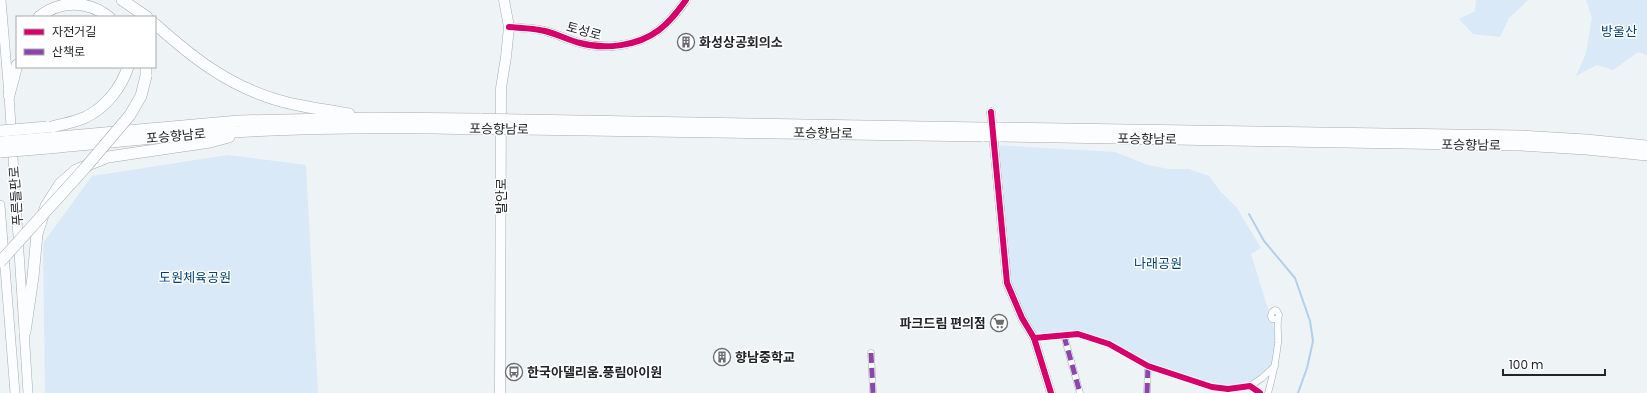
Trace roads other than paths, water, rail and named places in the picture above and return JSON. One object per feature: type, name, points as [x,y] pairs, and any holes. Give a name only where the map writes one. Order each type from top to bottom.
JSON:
[{"type":"highway","points":[[122,0],[135,16]]},
{"type":"highway","points":[[122,0],[145,16]]},
{"type":"highway","points":[[40,16],[51,8],[62,4],[79,2],[94,7],[108,16]]},
{"type":"highway","points":[[156,25],[203,65],[231,82],[253,92],[282,101],[369,118]]},
{"type":"highway","points":[[9,95],[16,68]]},
{"type":"highway","points":[[0,131],[49,135],[86,117],[111,97],[128,68]]},
{"type":"highway","points":[[2,267],[130,115],[141,96],[146,71]]},
{"type":"highway","name":"포승향남로","points":[[0,142],[49,135],[239,121],[369,118],[481,124]]},
{"type":"highway","name":"포승향남로","points":[[0,152],[49,135],[180,136],[252,131],[481,124],[983,132],[1520,136],[1647,146]]},
{"type":"highway","points":[[25,332],[33,277],[37,234],[46,206],[60,184],[76,170],[92,162],[108,157],[210,142],[252,131]]},
{"type":"highway","name":"포승향남로","points":[[999,132],[1520,145],[1647,155]]},
{"type":"main road","name":"푸른들판로","points":[[2,0],[28,393]]},
{"type":"main road","name":"발안로","points":[[500,393],[501,88],[509,27],[504,0]]},
{"type":"main road","name":"푸른들판로","points":[[0,205],[2,267],[15,393]]},
{"type":"main road","points":[[0,249],[2,267]]},
{"type":"street","name":"토성로","points":[[509,27],[545,31],[581,43],[603,48],[630,43],[649,36],[659,30],[672,18],[686,0]]},
{"type":"street","points":[[991,112],[1007,283],[1022,318],[1034,338],[1051,393]]},
{"type":"street","points":[[1268,393],[1275,365],[1278,341],[1276,319]]},
{"type":"street","points":[[1034,338],[1078,334],[1109,344],[1148,366],[1212,387],[1228,389],[1250,386],[1262,378],[1275,365]]},
{"type":"street","points":[[1064,336],[1080,393]]},
{"type":"street","points":[[871,353],[873,393]]},
{"type":"street","points":[[1148,366],[1148,393]]},
{"type":"street","points":[[1250,386],[1260,393]]},
{"type":"waterway","points":[[1249,214],[1264,241],[1295,278],[1310,321],[1313,341],[1307,368],[1298,393]]},
{"type":"place","name":"화성상공회의소","points":[[686,42]]},
{"type":"place","name":"파크드림 편의점","points":[[999,323]]},
{"type":"place","name":"향남중학교","points":[[722,357]]},
{"type":"place","name":"한국아델리움.풍림아이원","points":[[514,372]]},
{"type":"park label","name":"방울산","points":[[1619,31]]},
{"type":"park label","name":"나래공원","points":[[1158,263]]},
{"type":"park label","name":"도원체육공원","points":[[195,277]]}]
